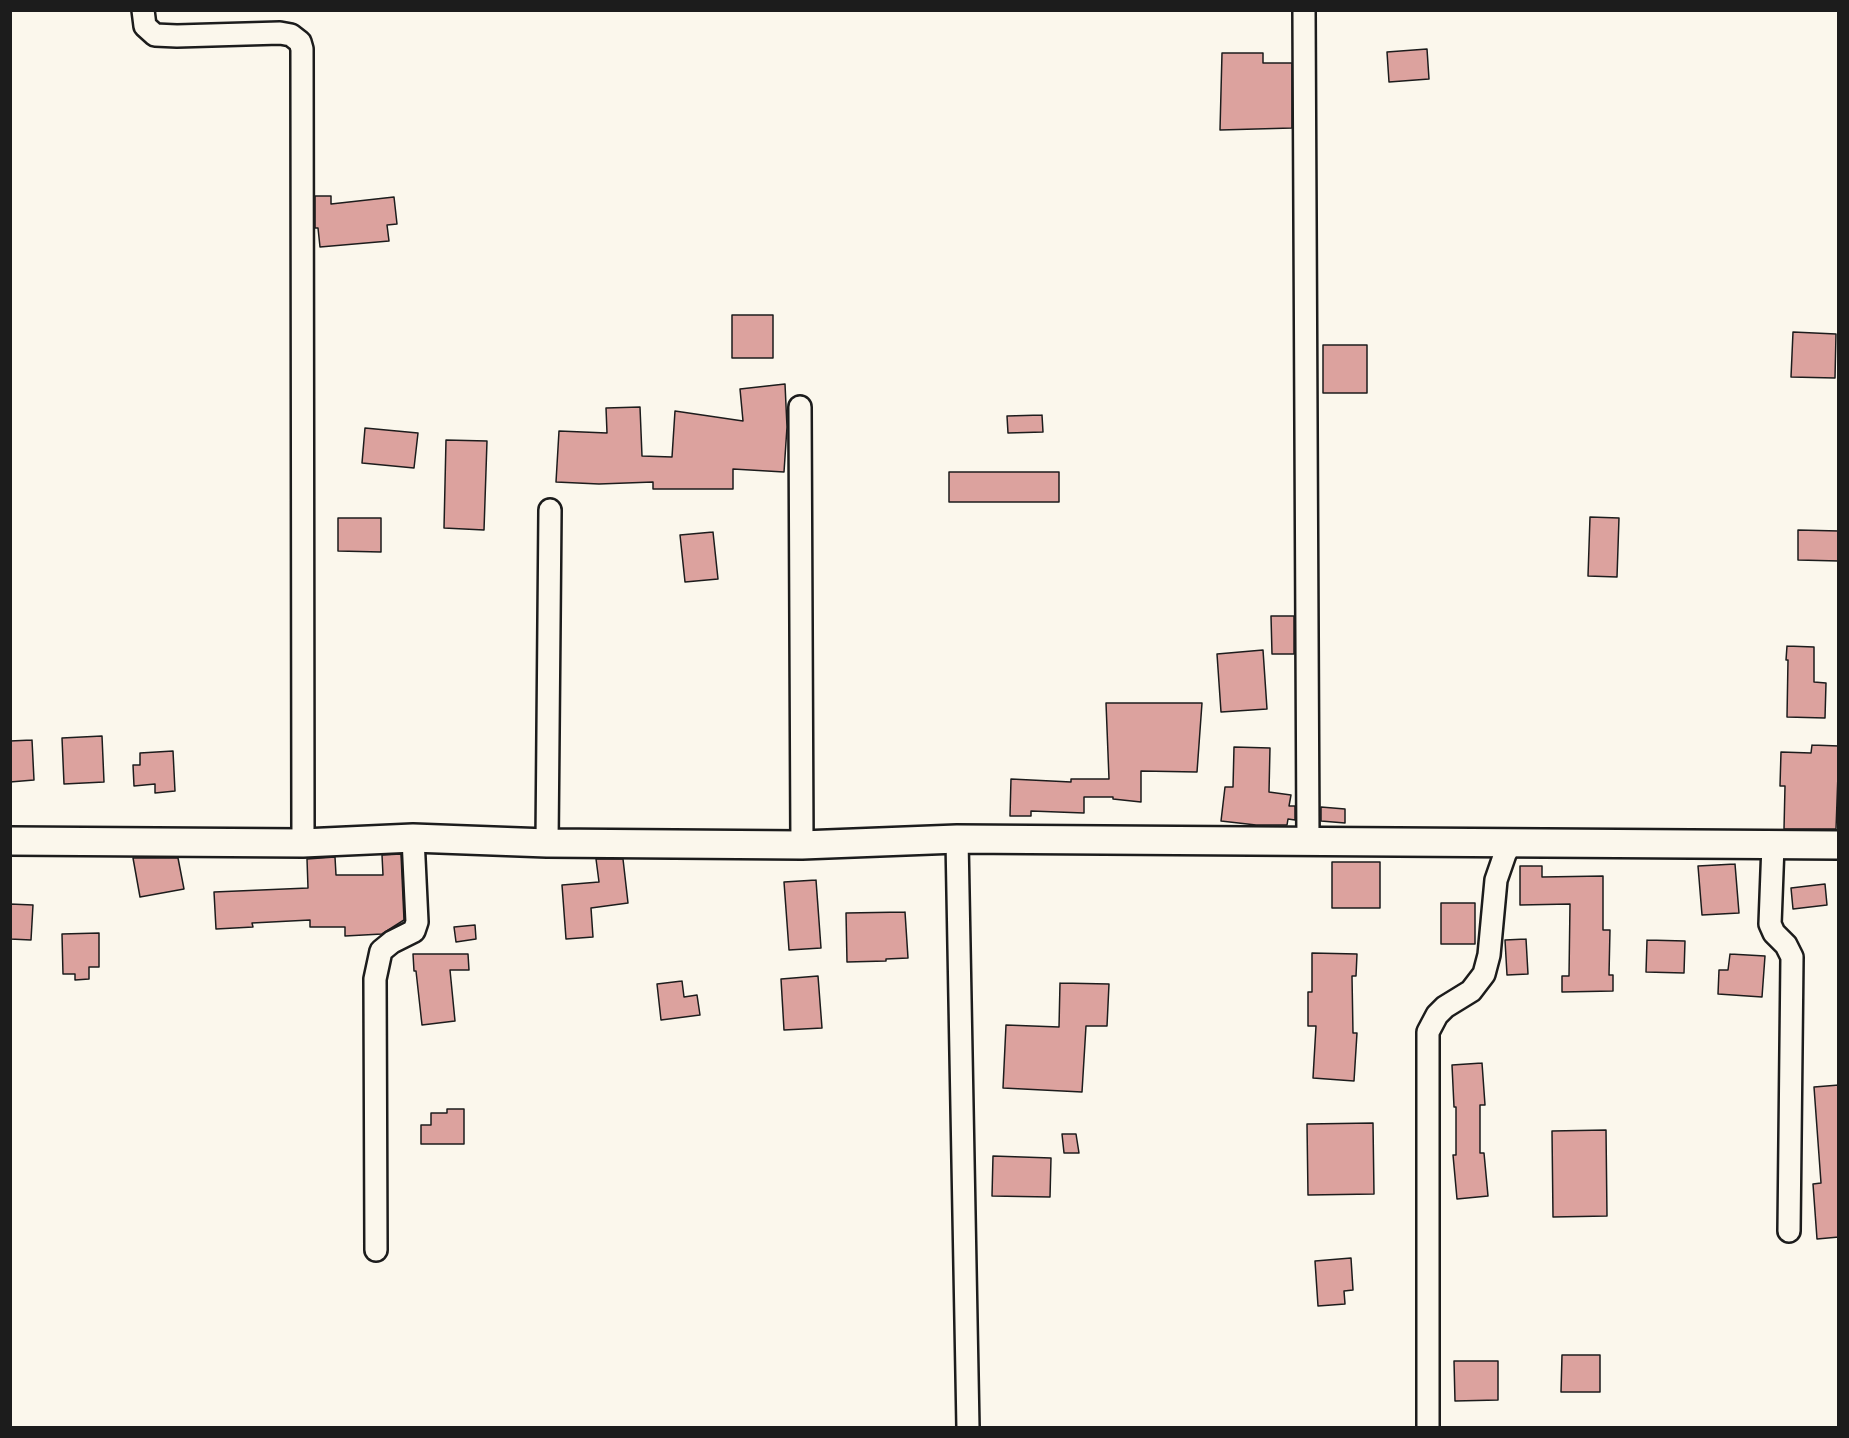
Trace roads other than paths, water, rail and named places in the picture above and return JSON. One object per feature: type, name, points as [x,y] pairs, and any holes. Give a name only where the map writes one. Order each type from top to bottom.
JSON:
[{"type":"street","points":[[143,10],[145,26],[155,35],[280,33],[291,35],[300,42],[302,49],[303,843]]},
{"type":"street","points":[[1304,10],[1308,841]]},
{"type":"street","points":[[800,406],[802,845]]},
{"type":"street","points":[[547,843],[550,510]]},
{"type":"street","points":[[376,1250],[375,979],[381,951],[392,942],[414,931],[417,922],[413,838]]},
{"type":"street","points":[[10,842],[303,843],[413,838],[547,843],[802,845],[957,839],[1839,845]]},
{"type":"street","points":[[957,839],[968,1428]]},
{"type":"street","points":[[1428,1428],[1428,1032],[1437,1015],[1445,1007],[1471,991],[1484,974],[1489,955],[1496,880],[1502,860],[1512,842]]},
{"type":"street","points":[[1773,845],[1770,924],[1774,933],[1790,951],[1792,963],[1789,1231]]}]
